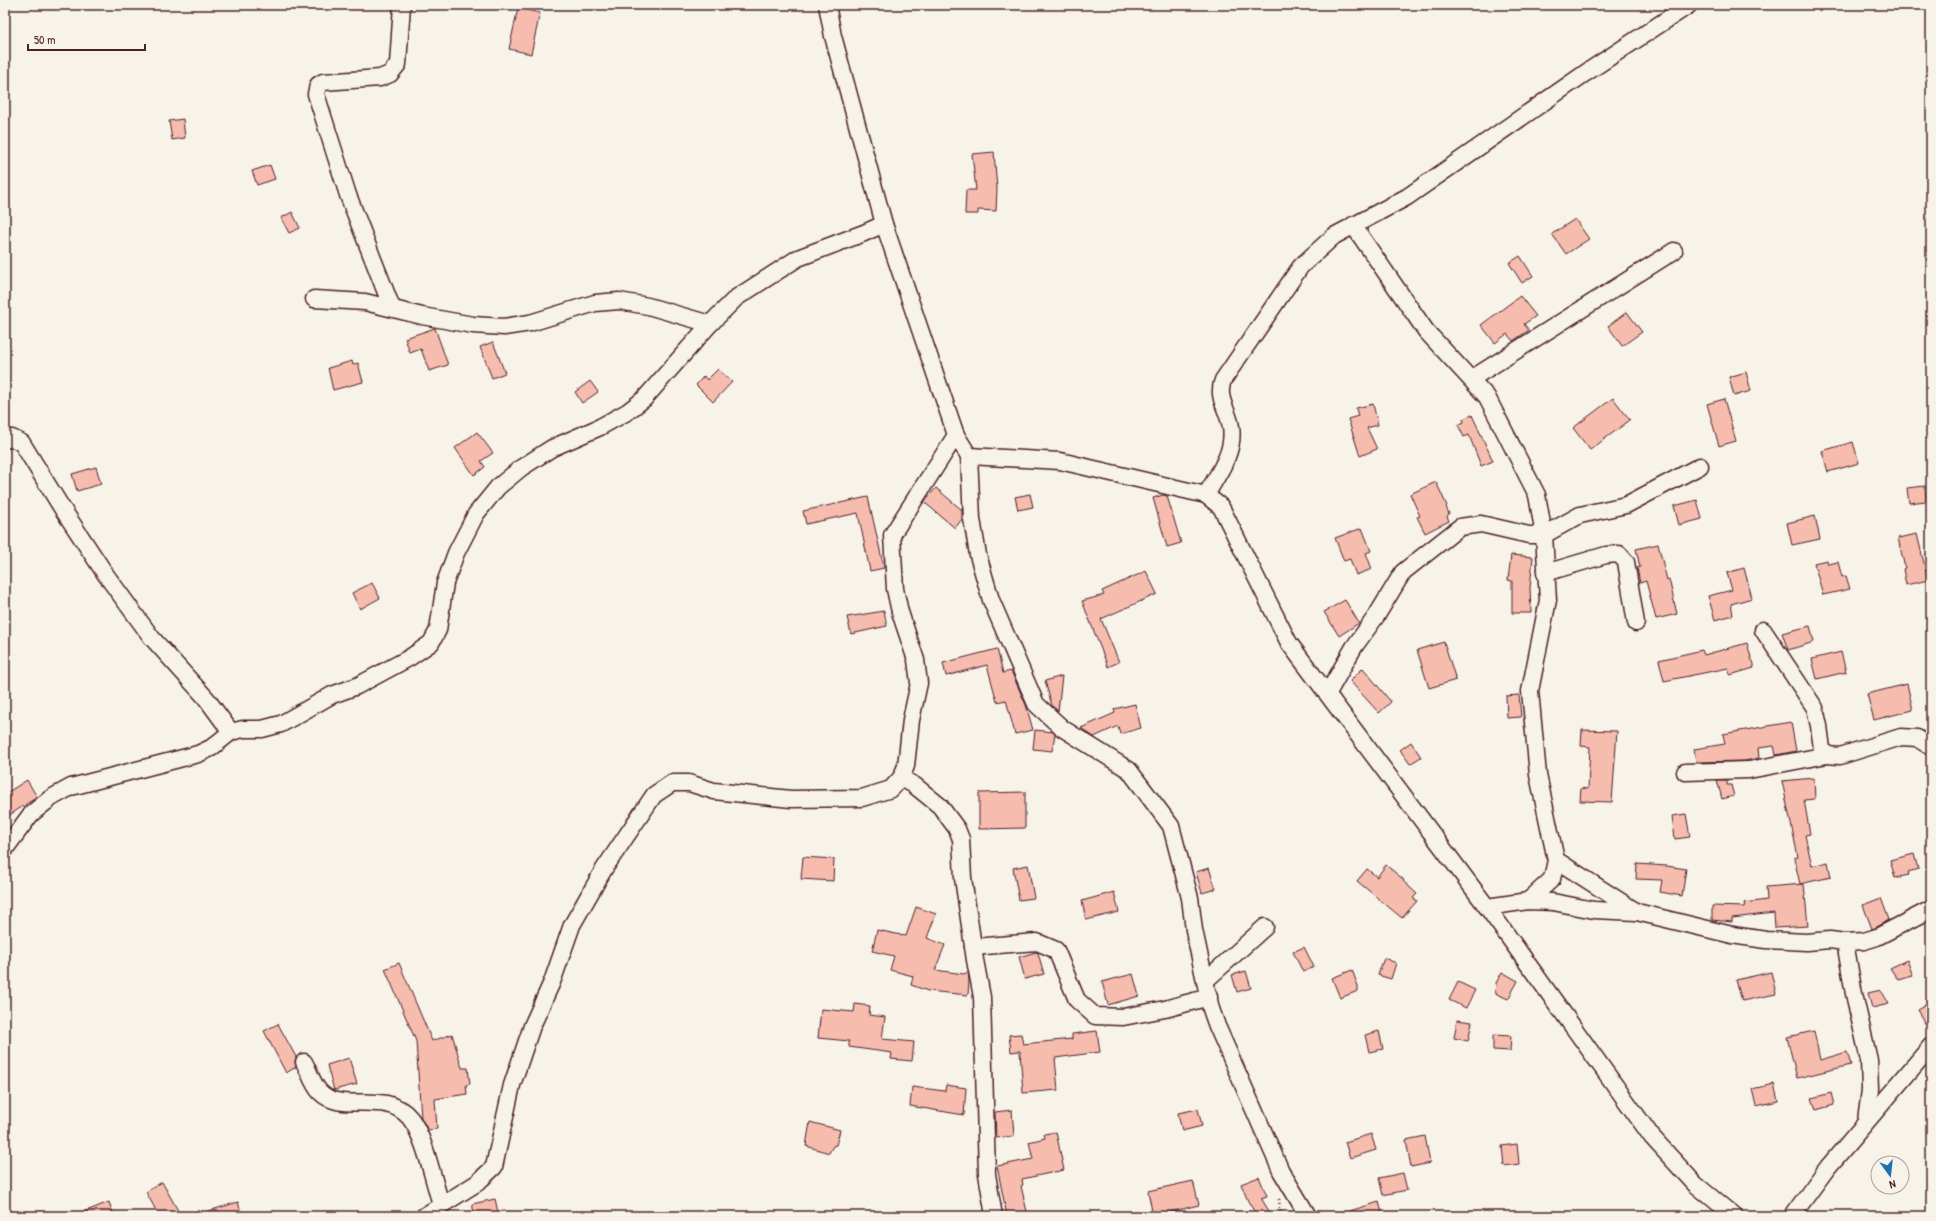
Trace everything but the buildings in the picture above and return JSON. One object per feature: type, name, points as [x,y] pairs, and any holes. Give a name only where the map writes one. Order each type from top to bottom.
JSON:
[{"type":"street","points":[[392,308],[348,195],[316,94],[318,85],[323,82],[380,78],[390,74],[398,64],[402,5]]},
{"type":"street","points":[[827,5],[833,36],[884,224],[956,435],[969,456],[972,519],[978,555],[991,600],[1036,704],[1062,728],[1129,770],[1171,826],[1190,898],[1194,930],[1217,1026],[1280,1171],[1308,1216]]},
{"type":"street","points":[[1206,495],[1229,453],[1231,428],[1220,390],[1223,380],[1301,266],[1334,236],[1407,197],[1584,74],[1689,5]]},
{"type":"street","points":[[5,849],[31,814],[51,798],[71,788],[198,754],[211,748],[231,732],[243,729],[262,729],[280,724],[332,695],[356,686],[409,658],[431,643],[438,630],[445,583],[456,553],[476,514],[498,488],[521,468],[552,448],[600,427],[627,412],[638,403],[710,324],[736,298],[798,258],[884,224]]},
{"type":"street","points":[[1353,226],[1426,331],[1487,397],[1537,494],[1544,535],[1545,573],[1548,600],[1530,691],[1538,775],[1556,860],[1552,879],[1528,901]]},
{"type":"street","points":[[1471,379],[1674,251]]},
{"type":"street","points":[[314,299],[366,302],[422,316],[473,325],[504,327],[530,324],[595,303],[619,301],[648,306],[710,324]]},
{"type":"street","points":[[424,1216],[441,1204],[477,1183],[494,1167],[514,1078],[532,1026],[552,982],[572,925],[604,869],[654,795],[672,783],[683,783],[714,791],[764,797],[816,800],[854,798],[891,789],[901,778],[906,766],[911,720],[919,683],[916,660],[900,612],[895,589],[892,535],[956,435]]},
{"type":"street","points":[[5,440],[12,438],[22,442],[60,505],[106,575],[152,638],[206,698],[231,732]]},
{"type":"street","points":[[969,456],[1060,460],[1206,495],[1221,507],[1289,642],[1487,907],[1652,1137],[1695,1184],[1734,1216]]},
{"type":"street","points":[[1328,693],[1354,647],[1377,615],[1403,572],[1460,527],[1481,524],[1529,535],[1544,535],[1580,515],[1626,505],[1700,466]]},
{"type":"street","points":[[1545,573],[1606,555],[1619,554],[1626,562],[1636,623]]},
{"type":"street","points":[[1763,630],[1814,708],[1819,726],[1822,749],[1827,755]]},
{"type":"street","points":[[1685,772],[1749,770],[1827,755],[1840,756],[1901,737],[1917,738],[1931,747]]},
{"type":"street","points":[[901,778],[914,785],[940,806],[957,829],[961,839],[963,878],[982,997],[987,1174],[994,1216]]},
{"type":"street","points":[[1556,860],[1637,912]]},
{"type":"street","points":[[1487,907],[1528,901],[1553,902],[1594,910],[1637,912],[1732,935],[1766,940],[1806,942],[1830,940],[1845,942],[1864,941],[1931,909]]},
{"type":"street","points":[[1205,981],[1265,927]]},
{"type":"street","points":[[973,947],[1037,942],[1056,950],[1077,1000],[1095,1016],[1123,1017],[1165,1009],[1209,997]]},
{"type":"street","points":[[1845,942],[1854,994],[1869,1060],[1870,1090],[1866,1121]]},
{"type":"street","points":[[1792,1216],[1828,1167],[1931,1046]]},
{"type":"street","points":[[304,1062],[319,1091],[330,1099],[384,1102],[396,1107],[410,1118],[418,1130],[441,1204]]}]
